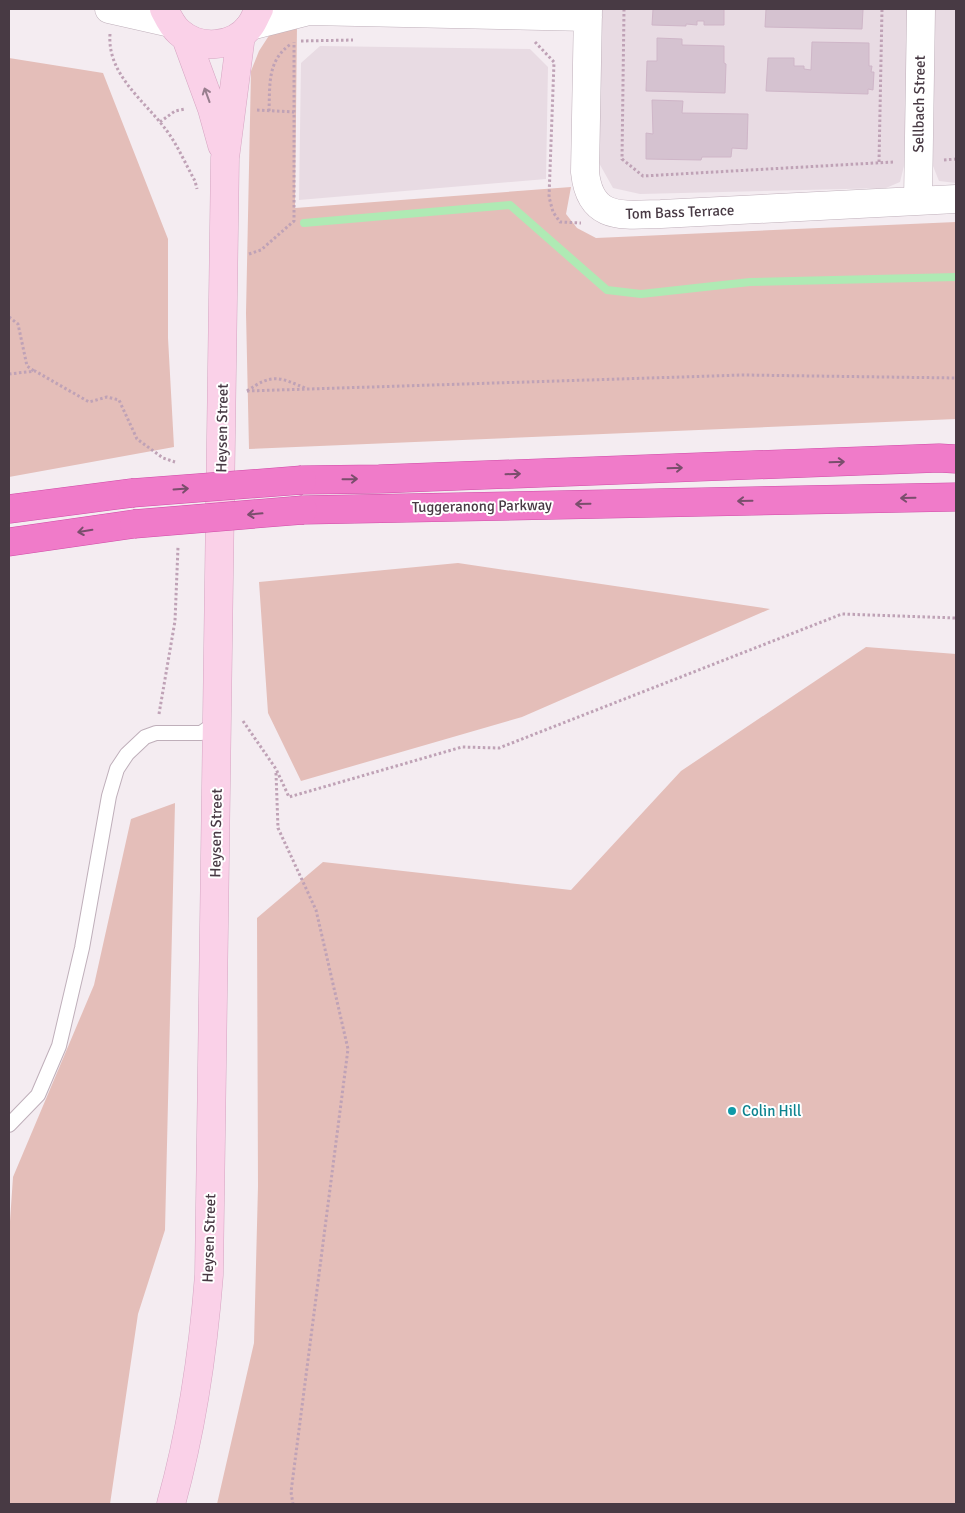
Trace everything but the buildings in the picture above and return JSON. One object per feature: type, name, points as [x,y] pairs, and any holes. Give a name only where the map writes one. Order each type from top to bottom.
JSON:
[{"type":"highway","name":"Tuggeranong Parkway","points":[[9,509],[132,493],[302,480],[379,479],[939,458],[956,459]]},
{"type":"highway","name":"Tuggeranong Parkway","points":[[9,542],[134,524],[303,510],[956,497]]},
{"type":"main road","points":[[174,23],[197,43],[208,45],[231,41],[250,23]]},
{"type":"main road","name":"Heysen Street","points":[[174,23],[212,109],[226,158]]},
{"type":"main road","name":"Heysen Street","points":[[171,1504],[182,1465],[205,1334],[209,1276],[217,722],[234,392],[224,263],[226,158],[250,23]]},
{"type":"street","points":[[111,9],[174,23]]},
{"type":"street","name":"Sellbach Street","points":[[918,200],[921,9]]},
{"type":"street","points":[[250,23],[310,11],[588,13]]},
{"type":"street","name":"Tom Bass Terrace","points":[[588,13],[585,172],[586,184],[592,199],[604,210],[618,215],[661,214],[956,199]]},
{"type":"lane","points":[[9,1125],[38,1095],[59,1046],[82,948],[109,796],[117,769],[127,754],[145,737],[156,733],[201,733],[217,722]]},
{"type":"path","points":[[111,9],[110,40],[112,60],[132,90],[160,122]]},
{"type":"path","points":[[624,9],[622,159],[643,176],[956,159]]},
{"type":"path","points":[[879,162],[882,9]]},
{"type":"path","points":[[224,263],[262,250],[294,221],[294,42],[292,15]]},
{"type":"path","points":[[532,39],[554,62],[550,173]]},
{"type":"path","points":[[269,111],[270,78],[276,58],[283,49],[294,42],[353,40]]},
{"type":"path","points":[[9,317],[18,324],[27,366],[89,402],[106,398],[119,400],[137,439],[162,458],[176,463]]},
{"type":"path","points":[[9,374],[35,371]]},
{"type":"path","points":[[234,392],[743,374],[956,378]]},
{"type":"path","points":[[234,392],[262,380],[284,378],[309,389]]},
{"type":"path","points":[[156,733],[175,621],[178,546]]},
{"type":"path","points":[[217,722],[244,722],[276,770],[289,797],[462,747],[499,748],[842,614],[956,618]]},
{"type":"path","points":[[276,770],[278,828],[316,910],[348,1049],[291,1492],[293,1504]]},
{"type":"shaded area","points":[[600,9],[908,9],[904,166],[900,182],[886,188],[640,194],[613,188],[599,163]]},
{"type":"shaded area","points":[[935,9],[956,9],[956,183],[939,181],[933,166]]},
{"type":"shaded area","points":[[297,25],[295,208],[571,187],[566,214],[577,228],[596,238],[956,222],[956,419],[249,449],[246,313],[251,71],[259,51],[270,34]]},
{"type":"shaded area","points":[[320,46],[530,49],[548,67],[546,179],[299,200],[301,63]]},
{"type":"shaded area","points":[[9,58],[103,73],[168,239],[168,338],[174,447],[9,477]]},
{"type":"shaded area","points":[[458,563],[770,609],[522,717],[301,781],[268,713],[259,582]]},
{"type":"shaded area","points":[[866,647],[956,654],[956,1504],[217,1504],[254,1343],[258,1186],[257,918],[323,862],[571,890],[681,771]]},
{"type":"shaded area","points":[[175,803],[165,1230],[138,1314],[110,1504],[9,1504],[9,1236],[13,1177],[94,985],[131,819]]},
{"type":"waterway","points":[[304,223],[510,205],[607,290],[641,294],[750,282],[956,277]]},
{"type":"place","name":"Colin Hill","points":[[732,1111]]}]
